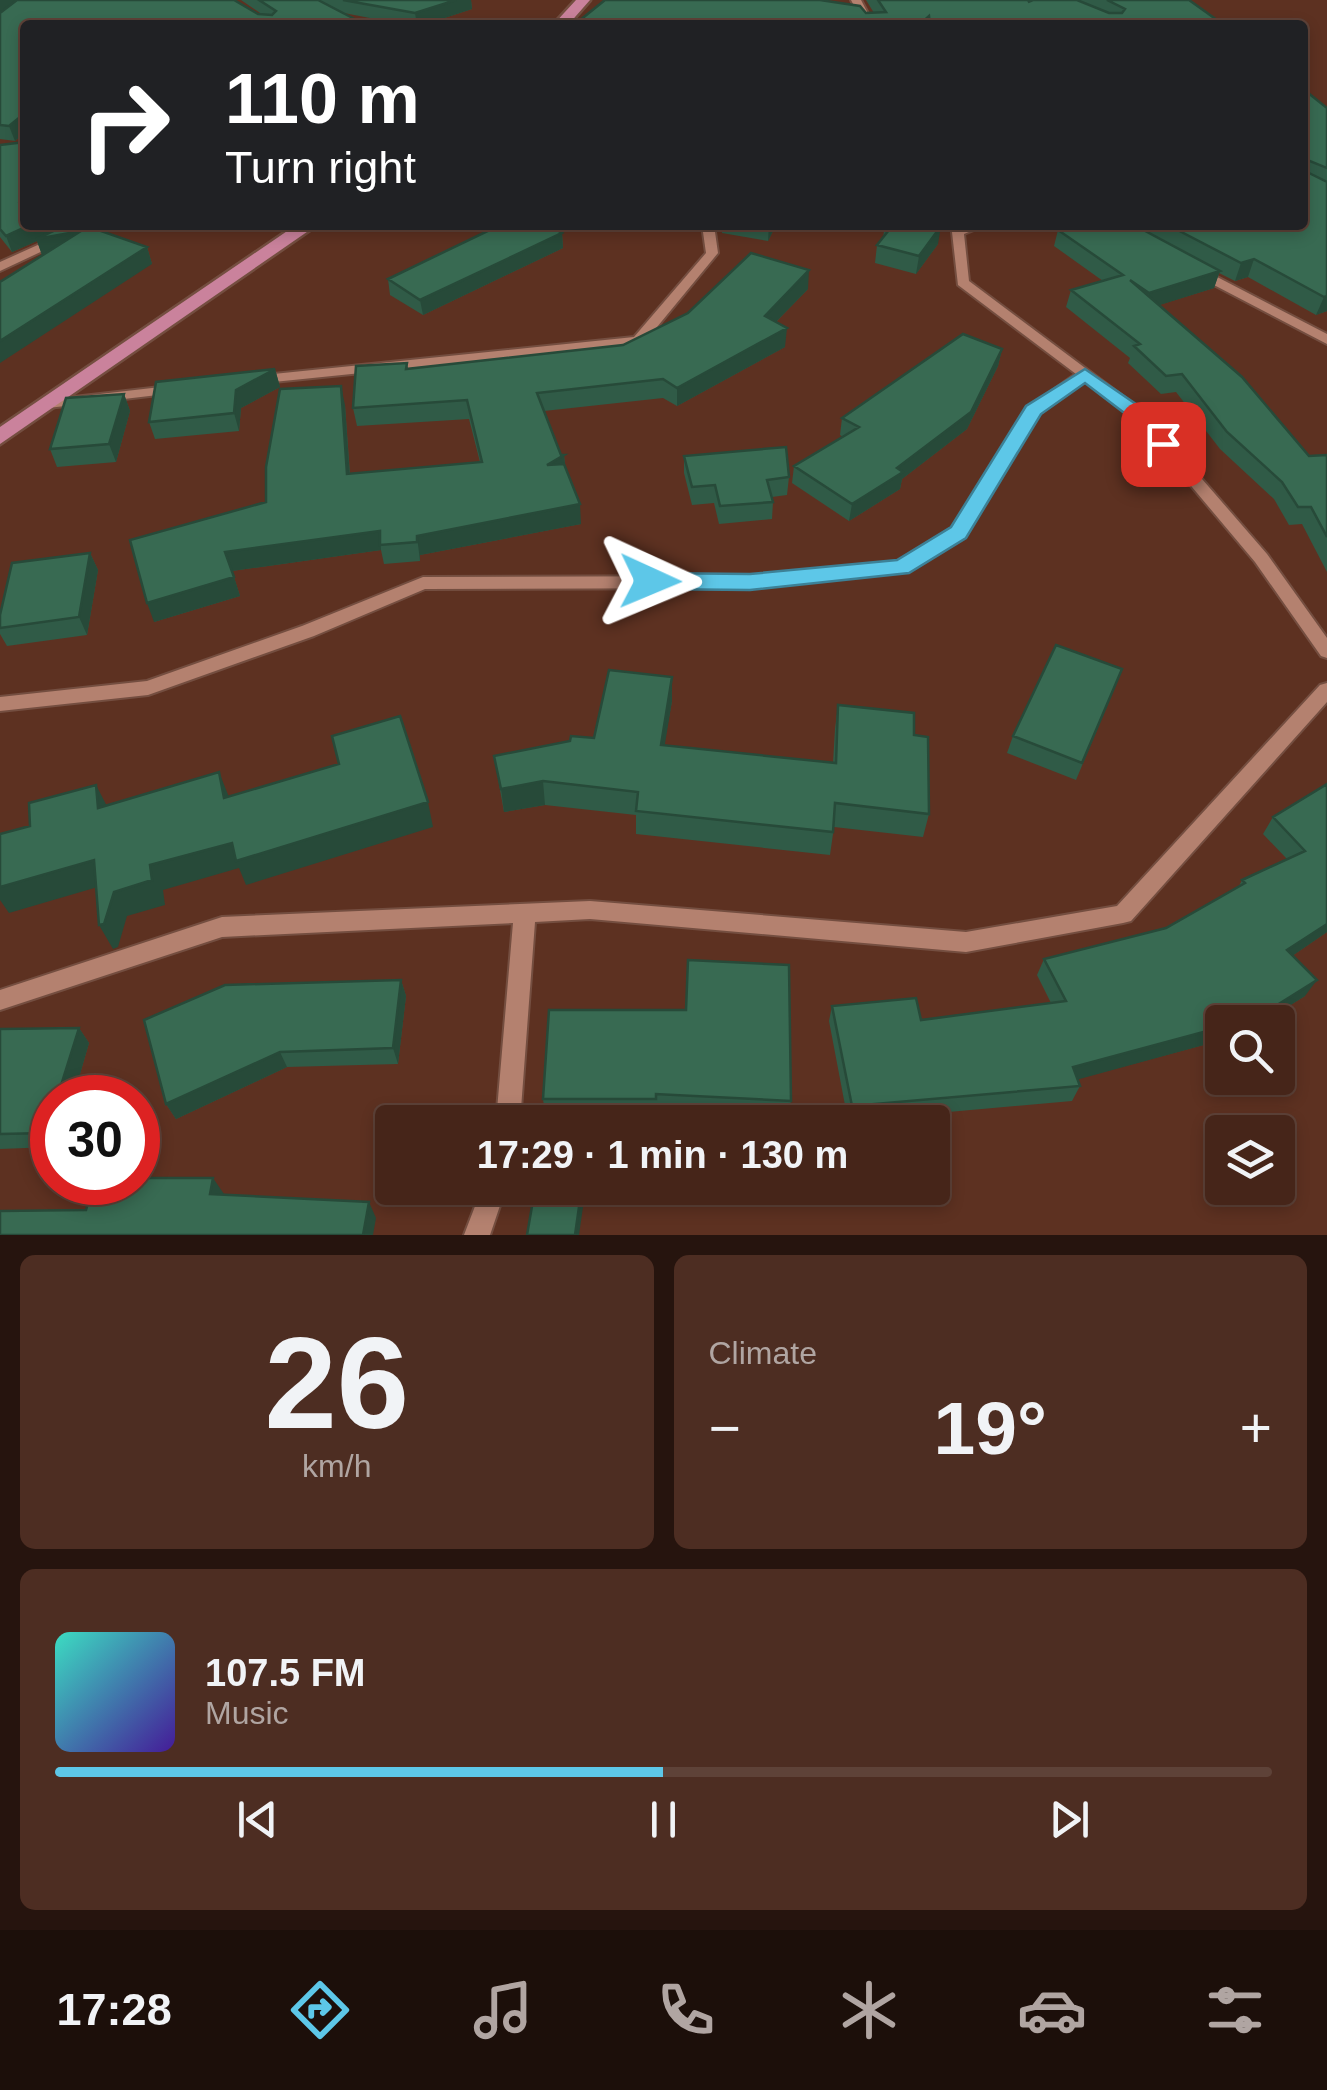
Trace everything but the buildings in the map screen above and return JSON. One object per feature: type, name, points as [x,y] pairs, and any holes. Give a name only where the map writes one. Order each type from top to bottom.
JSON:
[{"type":"main road","points":[[565,20],[583,0]]},
{"type":"main road","points":[[0,438],[301,230]]},
{"type":"street","points":[[0,267],[81,230]]},
{"type":"street","points":[[242,382],[638,341],[712,254],[709,230]]},
{"type":"street","points":[[964,230],[958,232],[963,282],[1139,415],[1261,558],[1327,652]]},
{"type":"street","points":[[1178,260],[1327,340]]},
{"type":"street","points":[[0,704],[148,688],[308,631],[423,583],[750,582],[902,567],[958,532],[1033,410],[1085,375]]},
{"type":"street","points":[[48,404],[204,386]]},
{"type":"street","points":[[0,1000],[222,927],[590,910],[966,942],[1124,914],[1327,690]]},
{"type":"street","points":[[509,1105],[525,913]]},
{"type":"street","points":[[478,1235],[488,1205]]},
{"type":"route","points":[[650,581],[750,582],[902,567],[958,532],[1033,410],[1085,375],[1139,415],[1163,444]]}]
